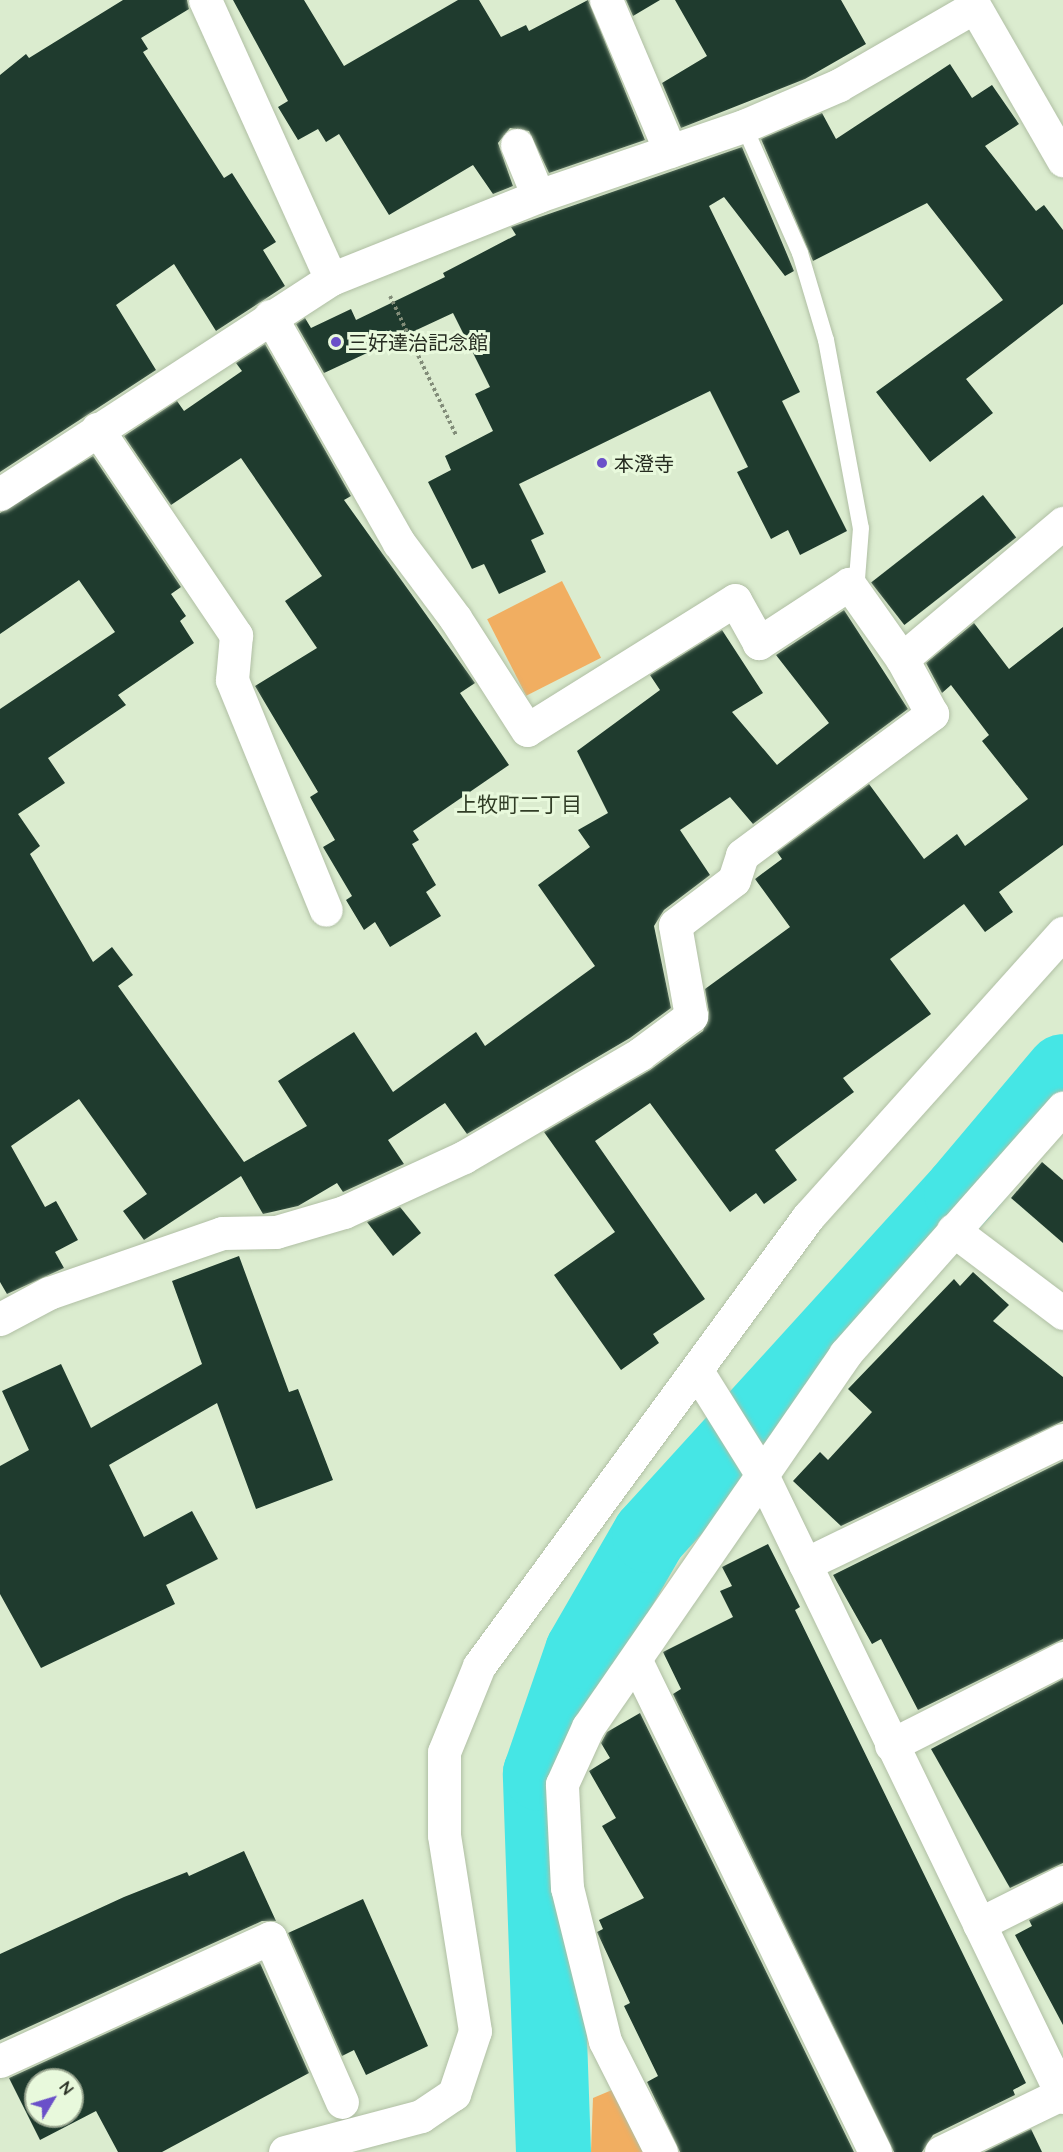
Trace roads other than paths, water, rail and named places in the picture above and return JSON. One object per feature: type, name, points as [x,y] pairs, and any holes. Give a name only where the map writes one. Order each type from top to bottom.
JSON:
[{"type":"street","points":[[205,0],[331,279]]},
{"type":"street","points":[[606,0],[670,151]]},
{"type":"street","points":[[0,494],[270,316],[331,279],[537,196],[744,126],[839,85],[973,4],[1063,160]]},
{"type":"street","points":[[517,145],[537,196]]},
{"type":"street","points":[[0,1319],[49,1293],[222,1233],[276,1232],[344,1212],[464,1157],[640,1054],[691,1016],[675,925],[734,880],[742,855],[932,714],[902,658],[849,584],[759,643],[735,600],[527,730],[399,543],[270,316]]},
{"type":"street","points":[[97,429],[236,634],[232,680],[326,910]]},
{"type":"street","points":[[902,658],[1063,523]]},
{"type":"street","points":[[285,2152],[421,2116],[454,2094],[475,2031],[444,1834],[444,1752],[479,1665],[808,1217],[1063,933]]},
{"type":"street","points":[[661,2152],[605,2041],[566,1876],[562,1784],[588,1727],[636,1661],[674,1599],[844,1354],[1063,1108]]},
{"type":"street","points":[[953,1230],[1063,1313]]},
{"type":"street","points":[[697,1371],[762,1475],[891,1745],[1063,2095],[941,2152]]},
{"type":"street","points":[[805,1564],[1063,1440]]},
{"type":"street","points":[[891,1745],[1063,1658]]},
{"type":"street","points":[[636,1661],[875,2152]]},
{"type":"street","points":[[979,1924],[1063,1882]]},
{"type":"street","points":[[0,2061],[270,1938],[342,2102]]},
{"type":"lane","points":[[744,126],[800,253],[826,340],[861,528],[856,594]]},
{"type":"waterway","points":[[553,2152],[540,1773],[582,1651],[649,1535],[961,1192],[1063,1071]]},
{"type":"place","name":"三好達治記念館","points":[[336,342]]},
{"type":"place","name":"本澄寺","points":[[602,463]]},
{"type":"district","name":"上牧町二丁目","points":[[519,804]]}]
